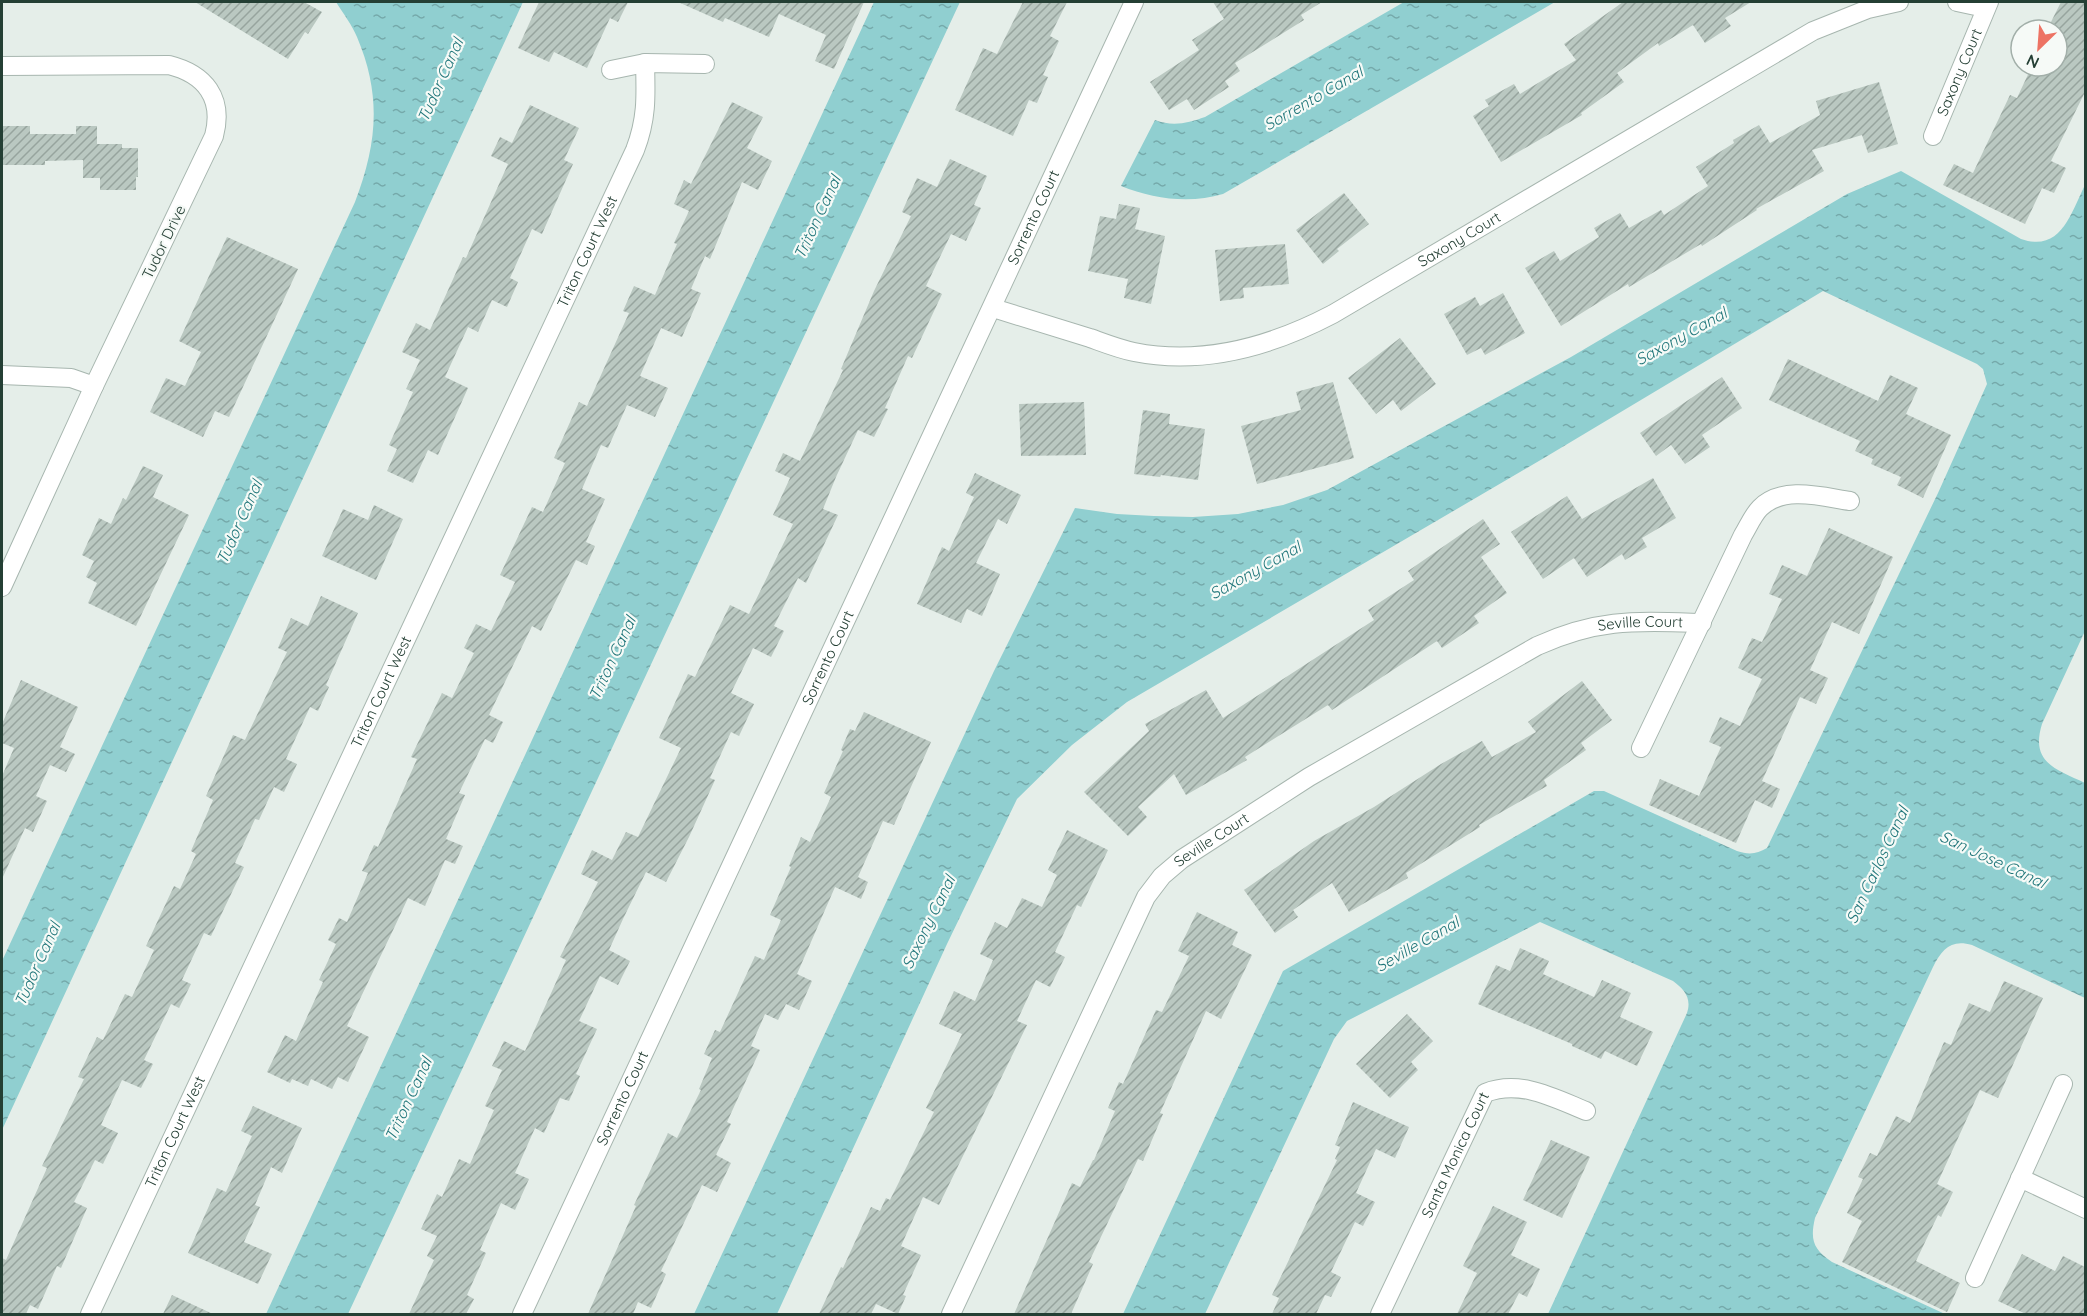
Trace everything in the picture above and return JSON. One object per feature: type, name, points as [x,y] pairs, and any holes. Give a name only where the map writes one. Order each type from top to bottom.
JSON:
[{"type":"street","name":"Sorrento Court","points":[[522,1314],[1134,2]]},
{"type":"street","name":"Saxony Court","points":[[993,308],[1133,352],[1197,356],[1233,352],[1268,344],[1302,331],[1333,314],[1814,32],[1868,9],[1899,2]]},
{"type":"street","name":"Saxony Court","points":[[1933,136],[1987,5],[1957,2]]},
{"type":"street","points":[[611,70],[645,63],[705,64]]},
{"type":"street","name":"Triton Court West","points":[[90,1314],[635,150],[644,126],[646,111],[645,63]]},
{"type":"street","name":"Tudor Drive","points":[[2,66],[169,65],[185,69],[199,77],[211,92],[217,108],[218,122],[214,136],[94,386],[2,587]]},
{"type":"street","points":[[2,375],[71,378],[94,386]]},
{"type":"street","name":"Seville Court","points":[[1641,748],[1743,535],[1761,507],[1778,498],[1799,494],[1850,501]]},
{"type":"street","name":"Seville Court","points":[[951,1314],[1146,897],[1162,876],[1182,859],[1309,777],[1537,646],[1583,628],[1608,623],[1635,621],[1702,623]]},
{"type":"street","points":[[1975,1278],[2063,1084]]},
{"type":"street","name":"Santa Monica Court","points":[[1380,1314],[1485,1093],[1499,1088],[1515,1087],[1533,1090],[1586,1111]]},
{"type":"street","points":[[2020,1178],[2085,1209]]},
{"type":"water","name":"Tudor Canal","points":[[336,2],[523,2],[2,1130],[2,961],[355,202],[362,181],[372,140],[373,100],[365,59],[357,37]]},
{"type":"water","name":"Triton Canal","points":[[874,2],[960,2],[348,1314],[266,1314]]},
{"type":"water","name":"Sorrento Canal","points":[[1404,2],[1555,2],[1223,194],[1198,199],[1172,199],[1121,186],[1155,120],[1180,123],[1205,117]]},
{"type":"water","points":[[1901,171],[2021,239],[2035,242],[2056,235],[2063,227],[2086,183],[2085,631],[2042,724],[2039,737],[2040,748],[2048,763],[2085,783],[2085,998],[1972,945],[1958,943],[1948,947],[1933,967],[1815,1218],[1813,1232],[1817,1248],[1832,1262],[1945,1314],[1548,1314],[1687,1013],[1688,998],[1681,987],[1673,981],[1540,922],[1347,1021],[1334,1039],[1205,1314],[1123,1314],[1283,971],[1594,791],[1604,791],[1737,851],[1753,853],[1767,848],[1938,493],[1987,384],[1983,369],[1977,364],[1823,291],[1544,458],[1127,702],[1072,745],[1017,799],[947,944],[777,1314],[694,1314],[994,671],[1075,508],[1154,516],[1193,517],[1238,514],[1283,505],[1327,490],[1571,357],[1847,194]]},
{"type":"building","points":[[195,2],[304,2],[322,12],[308,34],[305,32],[288,59]]},
{"type":"building","points":[[539,2],[628,2],[618,22],[610,18],[587,68],[554,52],[549,62],[518,48]]},
{"type":"building","points":[[678,2],[864,2],[834,69],[815,61],[826,35],[779,14],[769,37],[725,18],[723,22]]},
{"type":"building","points":[[1023,2],[1067,2],[1050,36],[1059,41],[1043,75],[1048,77],[1037,103],[1029,100],[1013,136],[955,110],[983,48],[997,54]]},
{"type":"building","points":[[1213,2],[1322,2],[1301,15],[1304,20],[1235,63],[1240,71],[1225,81],[1229,87],[1194,110],[1187,99],[1169,110],[1150,82],[1199,50],[1192,40],[1224,19]]},
{"type":"building","points":[[1623,2],[1751,2],[1725,18],[1731,26],[1705,43],[1693,25],[1659,46],[1658,43],[1617,73],[1624,82],[1581,113],[1582,115],[1501,162],[1473,116],[1489,106],[1485,100],[1514,84],[1520,94],[1576,60],[1564,44]]},
{"type":"building","points":[[2061,2],[2085,2],[2085,92],[2051,161],[2066,168],[2054,193],[2042,188],[2025,224],[1943,185],[1954,164],[1973,173],[2010,95],[2017,98],[2026,78],[2069,78],[2069,18],[2053,18]]},
{"type":"building","points":[[1879,82],[1898,144],[1868,153],[1862,135],[1812,150],[1824,171],[1756,209],[1702,246],[1701,244],[1629,287],[1628,284],[1561,326],[1525,268],[1554,251],[1560,261],[1599,237],[1594,228],[1620,213],[1629,228],[1661,210],[1664,215],[1708,186],[1696,167],[1734,143],[1733,140],[1759,125],[1770,143],[1820,115],[1816,101]]},
{"type":"building","points":[[732,102],[763,117],[747,148],[772,161],[758,190],[742,182],[710,259],[705,256],[691,289],[701,293],[682,337],[661,328],[640,376],[668,388],[655,417],[627,405],[608,448],[601,445],[582,489],[605,499],[586,542],[595,546],[587,565],[576,560],[541,631],[532,626],[489,715],[503,722],[493,743],[485,739],[459,793],[465,795],[446,839],[463,846],[455,864],[445,860],[425,906],[408,898],[347,1026],[369,1037],[348,1082],[338,1077],[332,1089],[311,1079],[308,1086],[292,1079],[290,1083],[267,1072],[285,1035],[296,1041],[323,982],[319,980],[336,944],[328,940],[339,918],[347,922],[368,873],[362,871],[374,845],[378,847],[417,759],[411,757],[442,693],[452,698],[474,653],[464,648],[476,624],[491,631],[515,582],[500,575],[532,507],[543,512],[565,463],[554,458],[579,402],[587,406],[629,313],[623,311],[634,286],[655,295],[677,244],[674,243],[689,211],[674,204],[684,180],[691,184]]},
{"type":"building","points":[[530,105],[579,128],[564,160],[573,164],[542,234],[532,229],[510,278],[518,282],[507,307],[492,300],[478,332],[468,327],[445,377],[468,388],[438,455],[428,450],[413,483],[387,471],[397,449],[389,445],[413,392],[406,389],[420,360],[402,352],[416,323],[430,330],[463,257],[466,258],[508,164],[491,156],[500,137],[512,143]]},
{"type":"building","points":[[2,126],[30,126],[30,134],[76,134],[76,126],[97,126],[97,144],[122,144],[122,148],[138,148],[136,190],[100,190],[100,178],[83,178],[83,160],[45,161],[45,165],[2,165]]},
{"type":"building","points":[[950,159],[987,176],[974,205],[981,208],[966,241],[951,234],[926,286],[942,294],[912,358],[908,356],[885,408],[888,409],[874,437],[858,430],[836,477],[823,509],[838,515],[806,583],[798,578],[774,626],[784,631],[771,657],[753,648],[731,693],[754,704],[739,736],[731,732],[710,778],[715,780],[689,837],[666,882],[646,872],[623,919],[609,950],[630,961],[618,985],[600,976],[579,1021],[597,1029],[576,1074],[580,1076],[569,1101],[560,1098],[544,1133],[535,1128],[515,1173],[529,1179],[515,1210],[501,1203],[480,1250],[486,1253],[467,1295],[474,1299],[466,1314],[409,1314],[434,1260],[427,1256],[437,1236],[421,1229],[437,1194],[442,1197],[459,1159],[470,1164],[494,1110],[485,1106],[502,1070],[492,1066],[504,1041],[525,1051],[566,960],[560,957],[598,882],[581,874],[592,850],[612,860],[626,832],[638,837],[681,748],[659,738],[688,674],[695,677],[730,605],[749,614],[793,524],[773,515],[790,478],[775,471],[783,453],[800,461],[843,370],[841,369],[874,291],[911,216],[902,212],[917,178],[937,187]]},
{"type":"building","points":[[1344,193],[1369,224],[1337,249],[1339,251],[1323,264],[1296,230]]},
{"type":"building","points":[[1119,204],[1140,208],[1135,229],[1165,236],[1151,304],[1124,298],[1128,279],[1088,271],[1100,216],[1116,219]]},
{"type":"building","points":[[227,237],[298,269],[229,417],[215,411],[203,437],[150,412],[166,378],[185,386],[201,352],[179,341]]},
{"type":"building","points":[[1285,244],[1289,284],[1243,288],[1244,298],[1220,301],[1215,250]]},
{"type":"building","points":[[1503,293],[1525,333],[1485,355],[1481,348],[1467,355],[1444,314],[1475,297],[1480,306]]},
{"type":"building","points":[[1400,338],[1436,384],[1401,411],[1393,400],[1376,414],[1348,378]]},
{"type":"building","points":[[1788,359],[1878,401],[1890,375],[1918,388],[1906,414],[1951,435],[1923,498],[1897,485],[1901,477],[1871,464],[1873,459],[1855,451],[1860,441],[1769,400]]},
{"type":"building","points":[[1722,377],[1742,408],[1702,435],[1710,447],[1685,464],[1671,445],[1656,456],[1640,433]]},
{"type":"building","points":[[1333,382],[1354,458],[1257,484],[1241,426],[1301,410],[1296,392]]},
{"type":"building","points":[[1084,402],[1086,455],[1021,456],[1019,404]]},
{"type":"building","points":[[1143,410],[1170,414],[1169,424],[1205,429],[1198,480],[1134,474]]},
{"type":"building","points":[[143,466],[163,475],[153,497],[189,515],[136,626],[88,603],[97,583],[86,577],[94,561],[82,555],[99,518],[111,524],[123,498],[126,500]]},
{"type":"building","points":[[975,473],[1021,495],[1007,524],[998,519],[976,563],[1000,574],[982,616],[967,609],[961,623],[917,604],[942,547],[949,551],[974,497],[966,493]]},
{"type":"building","points":[[1653,478],[1676,518],[1642,538],[1647,547],[1625,560],[1622,554],[1587,577],[1574,558],[1543,579],[1511,532],[1567,496],[1582,519]]},
{"type":"building","points":[[374,505],[403,519],[376,580],[322,556],[343,509],[368,520]]},
{"type":"building","points":[[1483,519],[1500,544],[1481,557],[1507,593],[1474,616],[1479,623],[1442,648],[1437,641],[1332,710],[1328,705],[1245,757],[1247,760],[1186,795],[1174,774],[1138,807],[1147,817],[1128,836],[1084,792],[1149,731],[1145,724],[1206,690],[1223,718],[1374,620],[1368,610],[1414,580],[1408,571]]},
{"type":"building","points":[[1829,528],[1893,557],[1859,634],[1832,622],[1810,670],[1828,678],[1816,704],[1800,697],[1762,781],[1780,789],[1772,808],[1755,800],[1736,843],[1649,805],[1660,779],[1699,796],[1721,747],[1709,742],[1720,717],[1740,726],[1762,679],[1738,668],[1752,638],[1762,642],[1782,599],[1769,594],[1782,565],[1807,576]]},
{"type":"building","points":[[321,596],[358,613],[326,685],[329,687],[318,711],[310,707],[286,759],[297,764],[284,792],[274,787],[259,820],[255,819],[235,863],[244,867],[211,936],[204,933],[182,980],[191,984],[179,1008],[171,1004],[144,1060],[153,1064],[141,1088],[122,1080],[101,1125],[118,1133],[103,1164],[95,1160],[74,1202],[87,1208],[61,1268],[57,1266],[38,1309],[30,1305],[26,1314],[2,1314],[2,1258],[6,1260],[47,1168],[42,1166],[84,1079],[78,1077],[97,1037],[103,1040],[125,994],[132,997],[154,950],[146,946],[174,886],[180,889],[196,854],[191,851],[213,800],[206,796],[233,735],[245,740],[287,652],[278,648],[291,618],[308,626]]},
{"type":"building","points":[[21,680],[78,707],[60,747],[75,754],[66,772],[50,765],[36,796],[47,801],[33,832],[25,828],[2,879],[2,776],[14,748],[2,743],[2,724]]},
{"type":"building","points":[[1582,681],[1612,720],[1581,743],[1586,750],[1544,780],[1547,786],[1479,825],[1480,827],[1406,873],[1408,878],[1349,912],[1332,883],[1293,910],[1298,917],[1275,933],[1244,890],[1314,841],[1482,741],[1492,757],[1536,732],[1528,722]]},
{"type":"building","points":[[864,712],[931,742],[894,825],[883,821],[858,877],[868,882],[861,899],[835,887],[797,974],[812,981],[799,1010],[786,1004],[778,1020],[765,1014],[751,1046],[760,1050],[727,1122],[731,1124],[716,1155],[731,1163],[717,1192],[702,1185],[661,1271],[666,1274],[651,1308],[638,1302],[633,1314],[588,1314],[636,1206],[634,1205],[668,1133],[677,1138],[701,1090],[699,1089],[712,1058],[704,1054],[715,1030],[720,1032],[755,956],[764,960],[781,920],[770,915],[791,867],[789,866],[801,837],[810,842],[831,797],[824,793],[843,751],[841,750],[850,729],[855,731]]},
{"type":"building","points":[[1067,830],[1108,850],[1081,907],[1077,905],[1055,952],[1065,957],[1050,987],[1036,980],[1017,1021],[1027,1025],[939,1205],[923,1197],[901,1246],[921,1255],[903,1295],[906,1296],[898,1314],[876,1304],[871,1314],[819,1314],[871,1207],[880,1211],[886,1198],[890,1200],[934,1112],[926,1108],[962,1034],[939,1024],[954,991],[975,1001],[993,960],[980,954],[995,922],[1007,928],[1022,898],[1042,907],[1057,875],[1048,870]]},
{"type":"building","points":[[1197,912],[1238,932],[1232,945],[1252,955],[1221,1019],[1206,1011],[1160,1113],[1163,1114],[1143,1161],[1138,1159],[1089,1262],[1093,1264],[1071,1314],[1014,1314],[1072,1183],[1080,1187],[1094,1160],[1115,1111],[1108,1108],[1119,1082],[1123,1084],[1156,1010],[1162,1012],[1189,956],[1178,951]]},
{"type":"building","points":[[1520,948],[1549,961],[1543,974],[1594,997],[1602,980],[1631,993],[1620,1017],[1653,1032],[1637,1066],[1605,1051],[1601,1059],[1572,1044],[1478,1004],[1496,965],[1510,971]]},
{"type":"building","points":[[2004,981],[2043,998],[1998,1098],[1980,1090],[1937,1184],[1953,1192],[1941,1217],[1938,1215],[1916,1261],[1960,1283],[1947,1312],[1842,1262],[1862,1221],[1847,1213],[1863,1179],[1858,1177],[1870,1153],[1877,1156],[1896,1116],[1910,1123],[1944,1042],[1951,1045],[1969,1003],[1990,1012]]},
{"type":"building","points":[[1407,1014],[1433,1041],[1411,1062],[1418,1070],[1390,1098],[1356,1064]]},
{"type":"building","points":[[1353,1102],[1409,1127],[1395,1158],[1376,1149],[1356,1193],[1375,1202],[1363,1226],[1355,1222],[1331,1272],[1341,1277],[1331,1297],[1325,1295],[1316,1314],[1272,1314],[1279,1298],[1272,1295],[1337,1160],[1335,1159],[1340,1147],[1335,1145]]},
{"type":"building","points":[[253,1106],[302,1128],[282,1173],[271,1167],[255,1205],[260,1207],[244,1242],[272,1254],[258,1284],[188,1253],[217,1188],[226,1192],[252,1136],[241,1131]]},
{"type":"building","points":[[1551,1140],[1590,1157],[1562,1218],[1523,1200]]},
{"type":"building","points":[[1493,1206],[1527,1222],[1511,1255],[1540,1269],[1527,1297],[1519,1293],[1508,1314],[1457,1314],[1477,1273],[1463,1266]]},
{"type":"building","points":[[2022,1254],[2055,1271],[2063,1256],[2085,1267],[2085,1314],[2026,1314],[1998,1301]]},
{"type":"building","points":[[172,1295],[213,1314],[163,1314]]},
{"type":"water label","name":"Saxony Canal","points":[[1681,336]]},
{"type":"water label","name":"Saxony Canal","points":[[1255,570]]},
{"type":"water label","name":"San Jose Canal","points":[[1993,859]]},
{"type":"water label","name":"San Carlos Canal","points":[[1877,865]]},
{"type":"water label","name":"Saxony Canal","points":[[928,922]]},
{"type":"water label","name":"Seville Canal","points":[[1417,944]]}]
